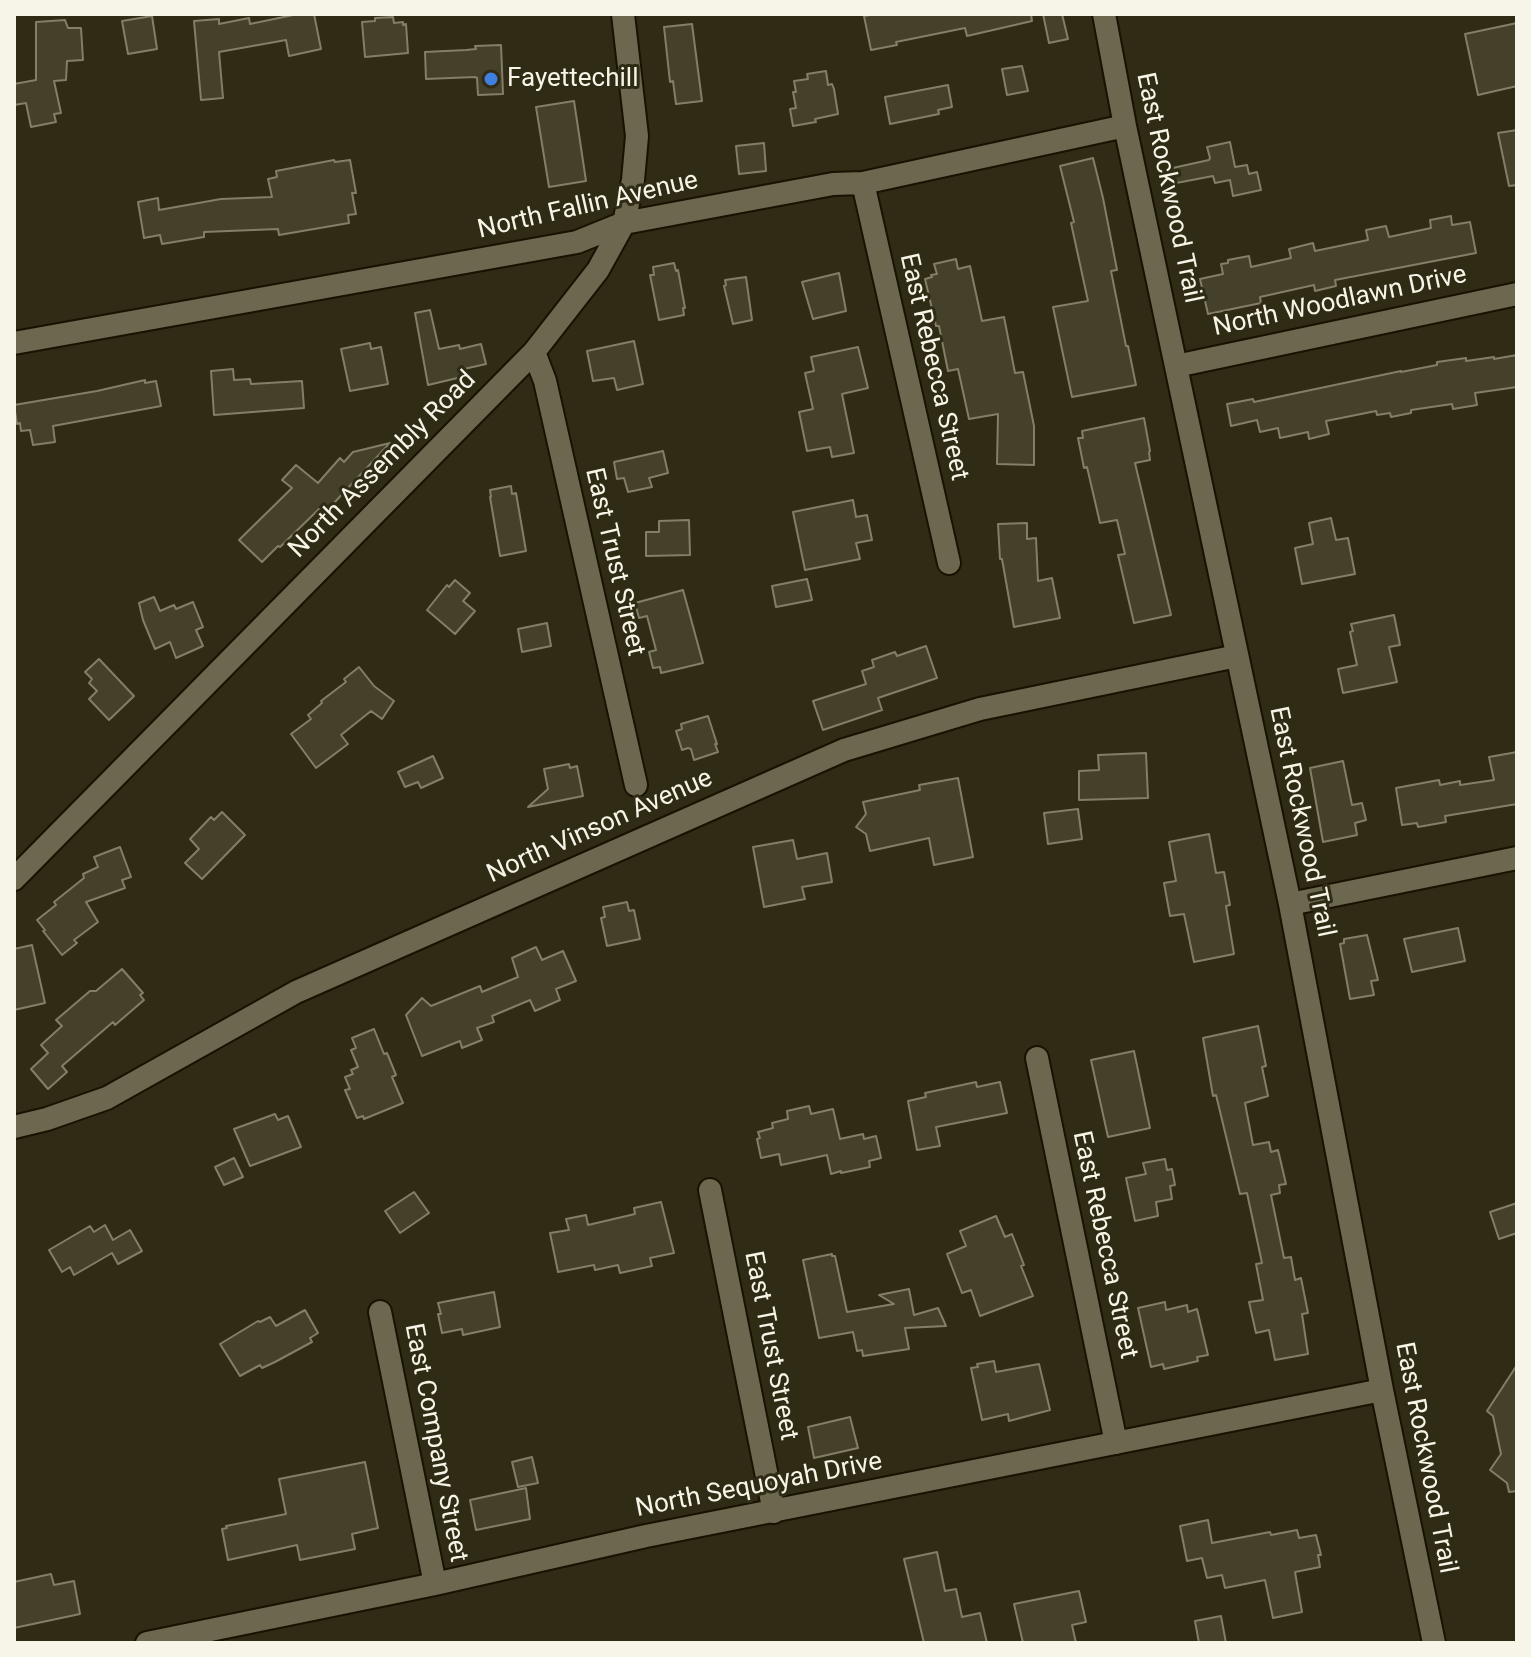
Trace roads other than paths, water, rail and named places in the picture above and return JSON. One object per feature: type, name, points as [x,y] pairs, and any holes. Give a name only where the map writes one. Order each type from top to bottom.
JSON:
[{"type":"street","name":"North Assembly Road","points":[[14,879],[534,352],[598,270],[624,223],[633,180],[637,136],[623,14]]},
{"type":"street","name":"East Rockwood Trail","points":[[1104,14],[1290,904],[1382,1390],[1434,1643]]},
{"type":"street","name":"North Fallin Avenue","points":[[14,343],[577,242],[624,223],[833,184],[863,183],[1125,126]]},
{"type":"street","name":"East Rebecca Street","points":[[863,183],[949,563]]},
{"type":"street","name":"North Woodlawn Drive","points":[[1176,366],[1517,294]]},
{"type":"street","name":"East Trust Street","points":[[534,352],[545,381],[636,785]]},
{"type":"street","name":"North Vinson Avenue","points":[[14,1127],[107,1098],[296,992],[844,750],[980,709],[1237,656]]},
{"type":"street","points":[[1290,904],[1517,858]]},
{"type":"street","name":"East Rebecca Street","points":[[1037,1058],[1116,1443]]},
{"type":"street","name":"East Trust Street","points":[[710,1190],[774,1512]]},
{"type":"street","name":"East Company Street","points":[[380,1312],[435,1584]]},
{"type":"street","name":"North Sequoyah Drive","points":[[147,1643],[435,1584],[646,1536],[1382,1390]]},
{"type":"place","name":"Fayettechill","points":[[491,79]]}]
